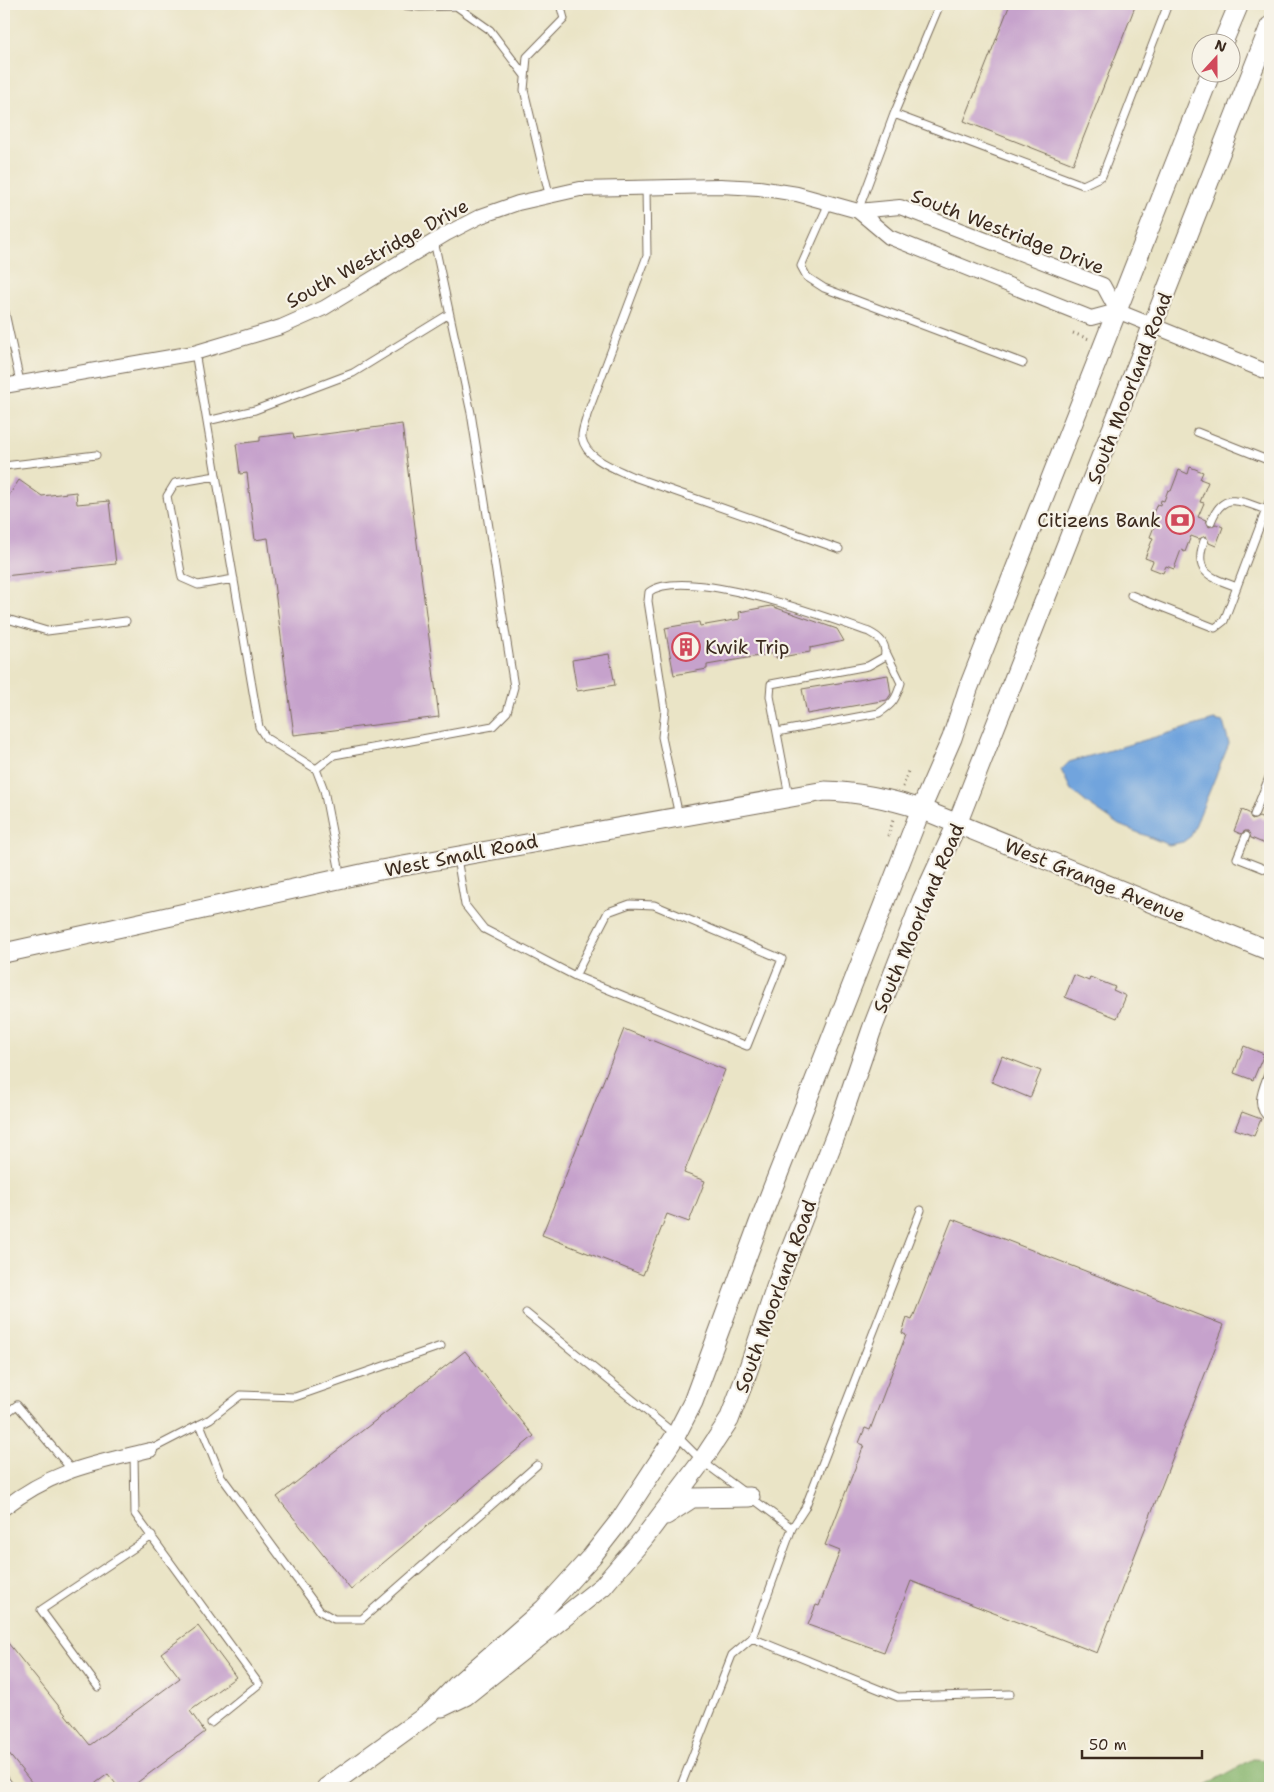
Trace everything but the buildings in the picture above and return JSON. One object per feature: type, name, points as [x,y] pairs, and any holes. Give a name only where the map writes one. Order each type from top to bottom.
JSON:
[{"type":"main road","points":[[1227,32],[1238,4]]},
{"type":"main road","name":"South Moorland Road","points":[[326,1788],[432,1712],[465,1696],[603,1586],[655,1523],[702,1461],[729,1420],[776,1287],[836,1134],[872,1029],[922,900],[957,824],[1270,26]]},
{"type":"main road","name":"South Moorland Road","points":[[432,1712],[456,1686],[544,1609],[592,1556],[621,1519],[676,1435],[693,1402],[759,1223],[921,809],[952,738],[968,689],[1207,82]]},
{"type":"main road","name":"West Small Road","points":[[4,953],[341,879],[456,856],[789,796],[825,791],[844,792],[898,802],[921,809]]},
{"type":"main road","name":"West Grange Avenue","points":[[921,809],[1270,951]]},
{"type":"main road","points":[[655,1523],[692,1498],[750,1497]]},
{"type":"street","name":"South Westridge Drive","points":[[4,386],[195,352],[281,327],[324,308],[434,241],[481,216],[549,194],[580,189],[646,186],[720,186],[759,188],[797,194],[858,212],[889,237],[1091,318],[1117,311],[1104,285],[900,207],[858,212]]},
{"type":"street","points":[[1117,311],[1270,373]]},
{"type":"street","points":[[4,1508],[36,1486],[71,1469],[150,1450]]},
{"type":"lane","points":[[391,4],[420,7],[456,6],[490,30],[525,76]]},
{"type":"lane","points":[[549,194],[524,90],[527,57],[564,19],[560,4]]},
{"type":"lane","points":[[858,212],[894,114],[940,4]]},
{"type":"lane","points":[[894,114],[1083,185],[1102,176],[1168,4]]},
{"type":"lane","points":[[646,186],[647,256],[587,415],[582,438],[588,451],[606,465],[631,476],[839,549]]},
{"type":"lane","points":[[828,203],[801,266],[807,277],[824,288],[1023,363]]},
{"type":"lane","points":[[316,769],[334,755],[493,726],[507,712],[514,686],[471,413],[434,241]]},
{"type":"lane","points":[[4,308],[20,382]]},
{"type":"lane","points":[[207,421],[255,410],[353,373],[449,314]]},
{"type":"lane","points":[[195,352],[259,727],[266,738],[316,769],[324,790],[341,879]]},
{"type":"lane","points":[[1197,432],[1270,461]]},
{"type":"lane","points":[[4,466],[96,455]]},
{"type":"lane","points":[[216,476],[174,483],[167,496],[182,578],[198,585],[234,579]]},
{"type":"lane","points":[[1131,595],[1215,628],[1224,621],[1270,499]]},
{"type":"lane","points":[[1211,522],[1216,510],[1223,502],[1234,500],[1266,510]]},
{"type":"lane","points":[[1204,541],[1199,554],[1200,564],[1207,574],[1237,588]]},
{"type":"lane","points":[[679,816],[662,736],[665,710],[648,601],[649,592],[657,586],[680,584],[760,595],[879,637],[901,683],[896,701],[891,706],[879,713],[777,732]]},
{"type":"lane","points":[[4,618],[47,632],[126,621]]},
{"type":"lane","points":[[789,796],[770,696],[771,684],[868,666],[878,662],[886,652]]},
{"type":"lane","points":[[1254,815],[1270,775]]},
{"type":"lane","points":[[1246,836],[1237,858],[1270,871]]},
{"type":"lane","points":[[456,856],[465,905],[484,929],[575,976],[747,1046],[782,959],[654,905],[630,904],[608,912],[575,976]]},
{"type":"lane","points":[[1270,1069],[1259,1103],[1261,1111],[1270,1119]]},
{"type":"lane","points":[[680,1788],[732,1655],[752,1638],[792,1528],[805,1508],[921,1210]]},
{"type":"lane","points":[[526,1313],[676,1435],[702,1461],[792,1528]]},
{"type":"lane","points":[[150,1450],[200,1424],[241,1394],[294,1397],[440,1346]]},
{"type":"lane","points":[[4,1414],[17,1404],[71,1469]]},
{"type":"lane","points":[[200,1424],[221,1476],[320,1611],[334,1619],[362,1619],[538,1465]]},
{"type":"lane","points":[[134,1454],[135,1514],[259,1684],[210,1723]]},
{"type":"lane","points":[[98,1687],[42,1610],[152,1536]]},
{"type":"lane","points":[[752,1638],[898,1696],[1010,1694]]},
{"type":"lane","points":[[4,1778],[11,1788]]},
{"type":"green space","points":[[1253,1759],[1270,1760],[1270,1788],[1201,1788]]},
{"type":"water","points":[[1214,720],[1223,722],[1229,744],[1191,836],[1183,842],[1169,845],[1119,825],[1071,790],[1061,770],[1069,762]]},
{"type":"place","name":"Citizens Bank","points":[[1180,520]]},
{"type":"place","name":"Kwik Trip","points":[[686,647]]}]
